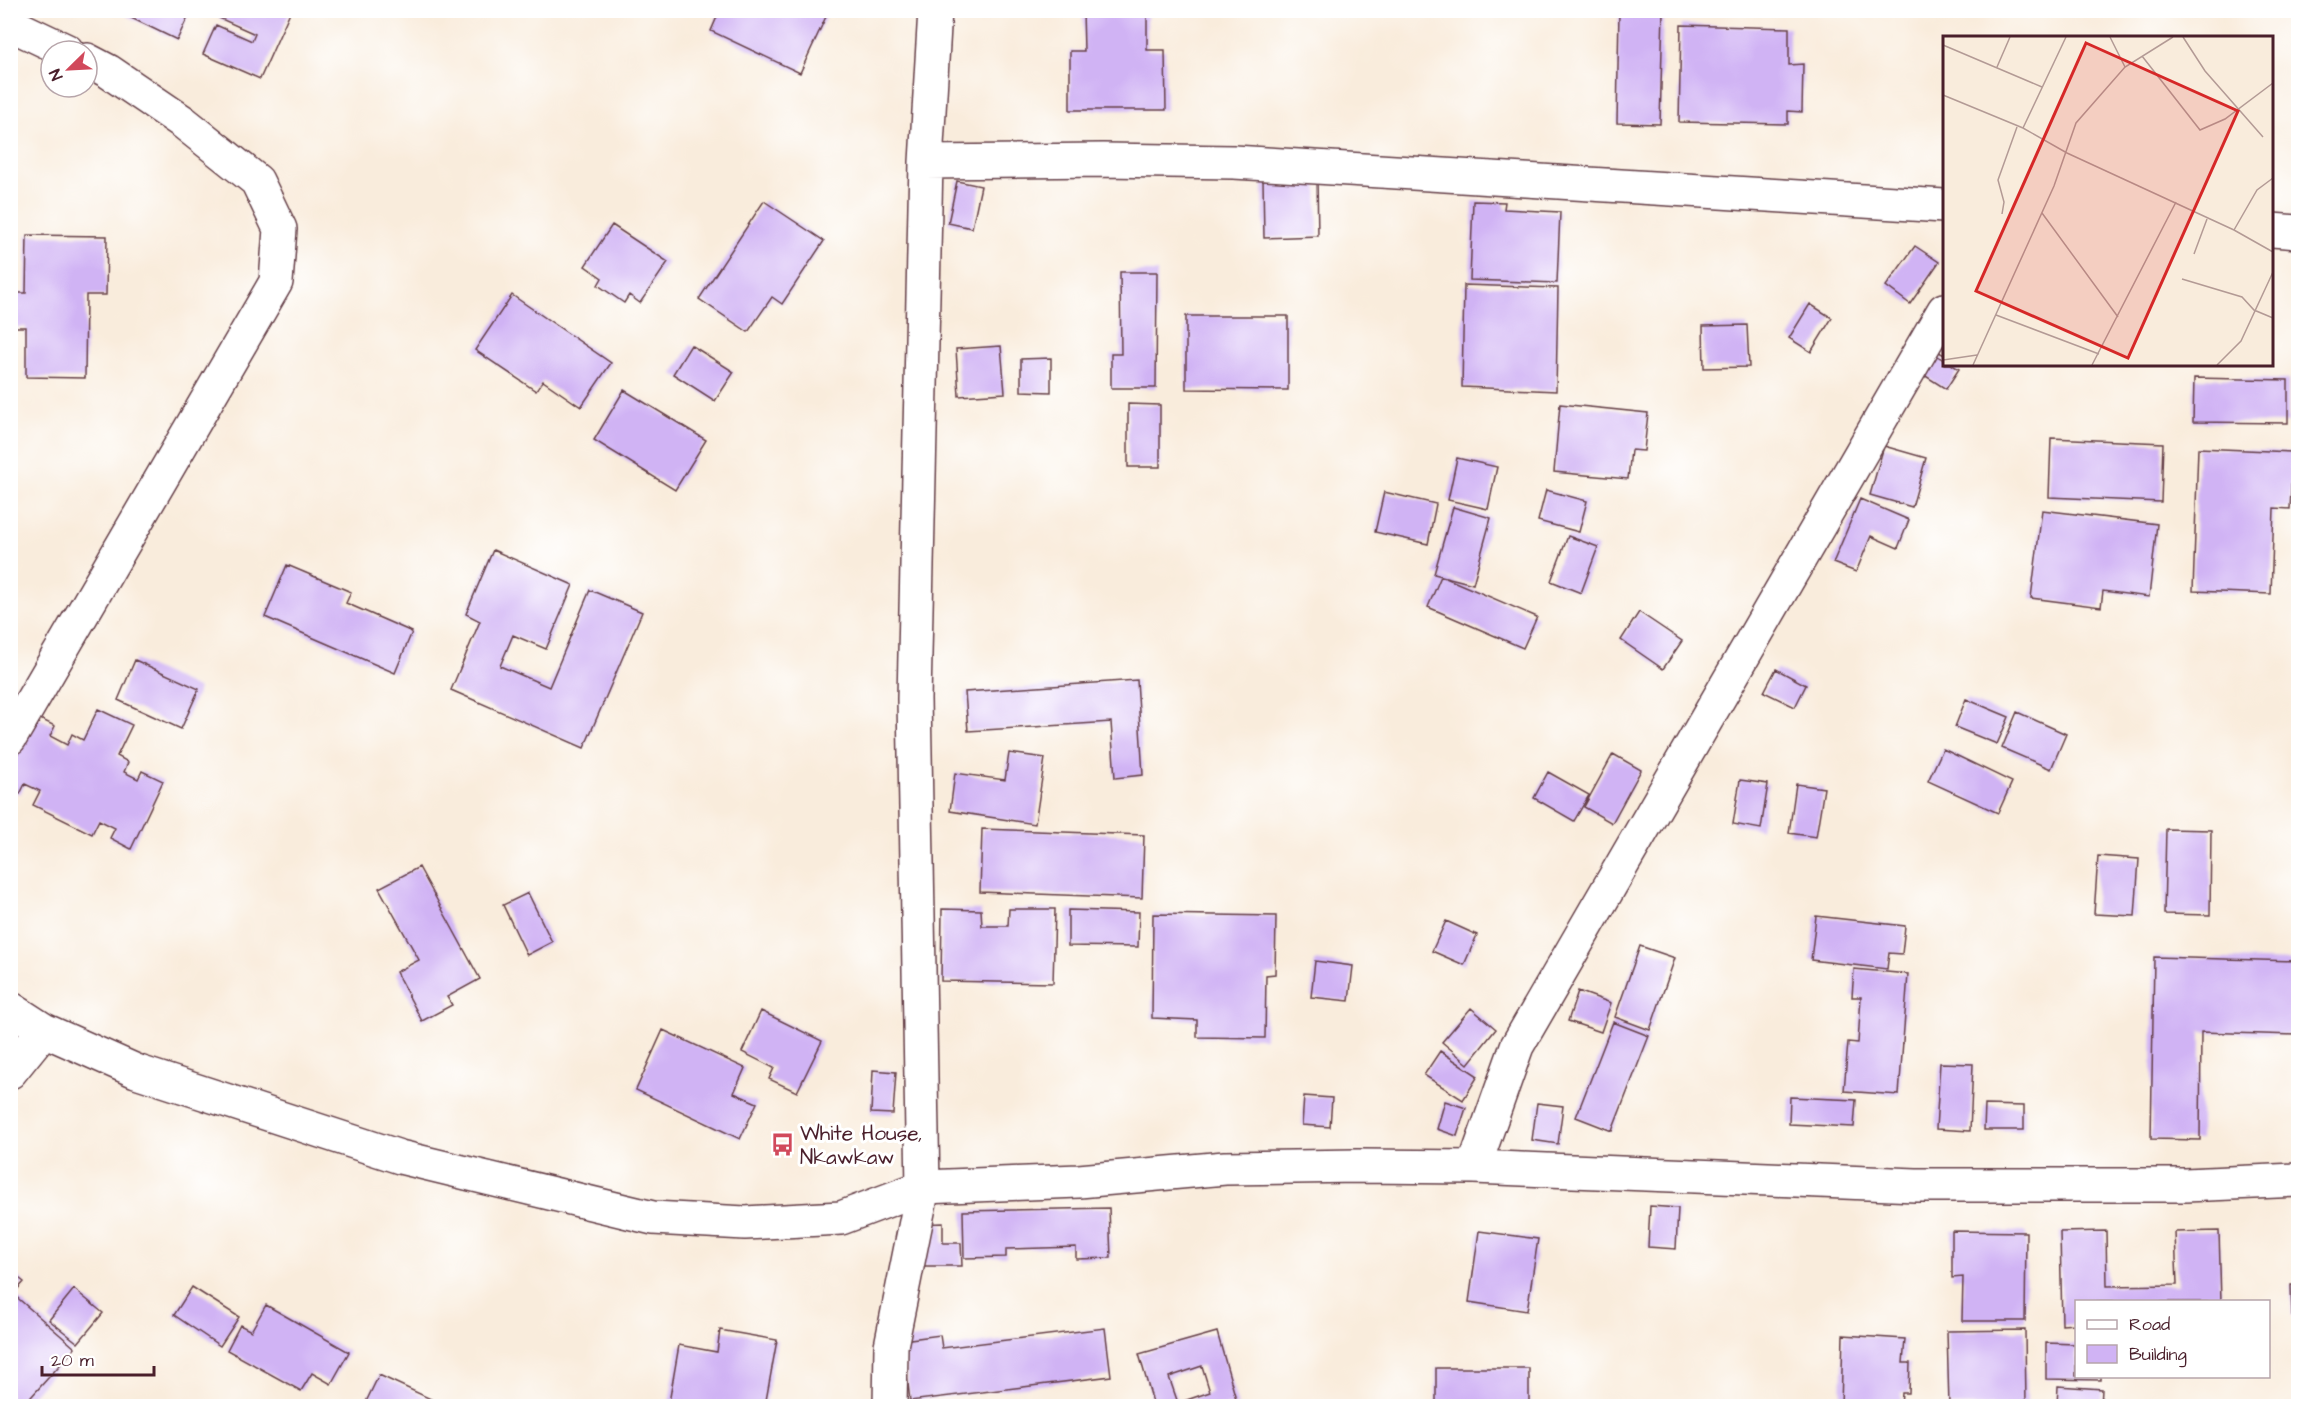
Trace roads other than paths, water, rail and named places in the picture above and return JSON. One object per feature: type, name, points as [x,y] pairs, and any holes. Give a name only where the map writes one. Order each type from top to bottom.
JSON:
[{"type":"street","points":[[890,1407],[891,1346],[923,1187],[914,699],[926,162],[935,10]]},
{"type":"street","points":[[10,24],[42,39]]},
{"type":"street","points":[[10,738],[276,282],[280,229],[257,181],[183,122],[99,66]]},
{"type":"street","points":[[926,162],[1102,159],[1234,162],[1943,206]]},
{"type":"street","points":[[2273,230],[2298,232]]},
{"type":"street","points":[[1474,1167],[1518,1046],[1943,312]]},
{"type":"street","points":[[10,1008],[44,1030],[136,1071],[400,1157],[653,1218],[745,1222],[840,1218],[923,1187],[1079,1181],[1225,1168],[1474,1167],[1916,1185],[2185,1185],[2298,1180]]},
{"type":"street","points":[[10,1072],[44,1030]]},
{"type":"place","name":"White House, Nkawkaw","points":[[782,1145]]}]
